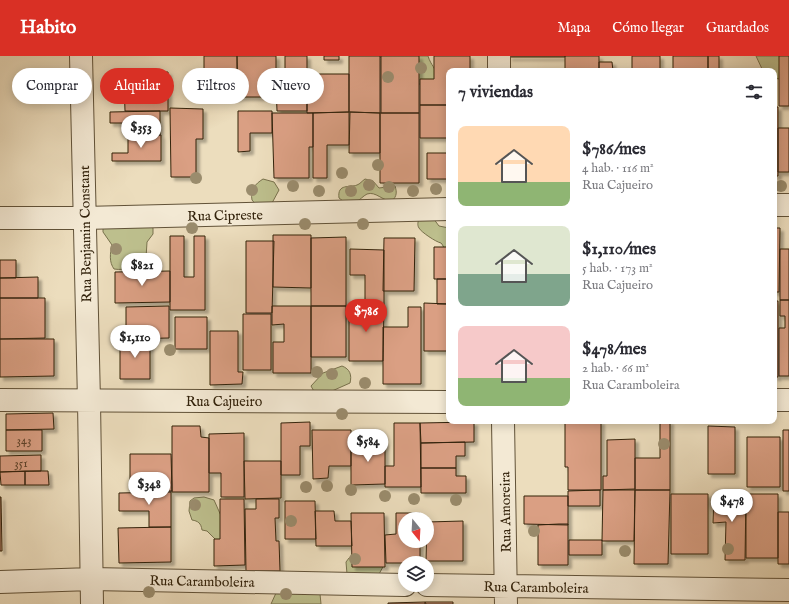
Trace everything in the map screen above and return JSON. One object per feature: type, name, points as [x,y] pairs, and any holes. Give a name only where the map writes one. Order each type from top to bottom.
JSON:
[{"type":"street","name":"Rua Benjamin Constant","points":[[81,56],[92,604]]},
{"type":"street","points":[[499,56],[500,68]]},
{"type":"street","points":[[777,205],[789,205]]},
{"type":"street","name":"Rua Cipreste","points":[[0,218],[84,218],[446,209]]},
{"type":"street","name":"Rua Cajueiro","points":[[0,400],[446,402]]},
{"type":"street","points":[[777,400],[789,400]]},
{"type":"street","name":"Rua Amoreira","points":[[503,424],[506,595]]},
{"type":"street","name":"Rua Caramboleira","points":[[0,582],[92,579],[398,584]]},
{"type":"street","name":"Rua Caramboleira","points":[[434,586],[506,595],[789,590]]},
{"type":"green space","points":[[378,56],[428,56],[436,71],[437,78],[424,85],[419,84],[409,73]]},
{"type":"green space","points":[[756,56],[789,56],[779,79],[777,79],[777,68],[762,68]]},
{"type":"green space","points":[[263,179],[274,182],[279,190],[272,203],[258,207],[252,200],[252,190],[255,185]]},
{"type":"green space","points":[[365,179],[373,181],[379,188],[395,186],[396,196],[392,201],[388,201],[370,193],[356,202],[343,201],[339,198],[339,193],[342,188],[357,185]]},
{"type":"green space","points":[[419,218],[433,218],[439,226],[446,227],[446,258],[444,247],[441,243],[429,237],[419,228]]},
{"type":"green space","points":[[148,225],[153,228],[153,234],[147,242],[146,258],[131,267],[114,269],[110,258],[112,245],[103,232],[103,228]]},
{"type":"green space","points":[[342,366],[350,373],[350,383],[332,391],[316,395],[311,386],[323,373]]},
{"type":"green space","points":[[204,497],[214,500],[222,518],[222,538],[218,542],[207,531],[202,530],[199,523],[192,520],[189,511],[190,501],[194,498]]},
{"type":"green space","points":[[354,556],[384,565],[379,574],[347,574],[346,562],[349,558]]},
{"type":"green space","points":[[276,593],[320,594],[321,604],[271,604]]},
{"type":"building","points":[[204,56],[237,56],[237,68],[204,68]]},
{"type":"building","points":[[237,56],[276,56],[276,68],[257,68],[257,97],[249,97],[249,68],[237,68]]},
{"type":"building","points":[[285,56],[307,56],[307,68],[285,68]]},
{"type":"building","points":[[324,56],[339,56],[339,60],[324,60]]},
{"type":"building","points":[[349,56],[380,56],[380,113],[349,112]]},
{"type":"building","points":[[381,56],[419,56],[419,113],[381,113]]},
{"type":"building","points":[[434,56],[470,56],[470,68],[446,68],[446,105],[420,105],[420,79],[434,79]]},
{"type":"building","points":[[565,56],[565,57],[509,57]]},
{"type":"building","points":[[565,56],[599,56],[599,68],[565,68]]},
{"type":"building","points":[[632,56],[660,56],[660,68],[632,68]]},
{"type":"building","points":[[673,56],[708,56],[708,68],[673,68]]},
{"type":"building","points":[[708,56],[719,56],[719,68],[708,68]]},
{"type":"building","points":[[779,56],[789,56],[789,106],[779,106]]},
{"type":"building","points":[[599,62],[612,62],[613,68],[599,68]]},
{"type":"building","points":[[324,74],[349,74],[349,112],[307,113],[307,104],[324,104]]},
{"type":"building","points":[[125,104],[168,104],[168,111],[125,111]]},
{"type":"building","points":[[277,104],[307,104],[307,111],[277,111]]},
{"type":"building","points":[[420,105],[446,105],[446,138],[420,138]]},
{"type":"building","points":[[777,107],[778,107],[777,176]]},
{"type":"building","points":[[170,108],[203,109],[203,139],[196,139],[196,177],[171,177]]},
{"type":"building","points":[[160,111],[160,135],[128,135],[128,123],[110,123],[110,112]]},
{"type":"building","points":[[238,111],[272,111],[272,133],[250,133],[250,151],[238,152]]},
{"type":"building","points":[[349,112],[349,145],[327,145],[327,178],[313,178],[313,113]]},
{"type":"building","points":[[350,112],[380,113],[380,153],[349,153]]},
{"type":"building","points":[[272,113],[313,113],[313,147],[309,147],[309,178],[274,178]]},
{"type":"building","points":[[380,113],[419,113],[419,183],[380,183]]},
{"type":"building","points":[[778,128],[789,128],[789,172],[778,172]]},
{"type":"building","points":[[128,135],[161,135],[161,161],[112,161],[112,153],[128,153]]},
{"type":"building","points":[[427,153],[446,153],[446,179],[427,179]]},
{"type":"building","points":[[777,228],[780,228],[779,292],[777,292]]},
{"type":"building","points":[[273,235],[311,235],[311,288],[273,287]]},
{"type":"building","points":[[170,236],[184,236],[184,277],[194,277],[194,236],[205,236],[205,310],[170,310]]},
{"type":"building","points":[[346,237],[346,306],[311,306],[311,238]]},
{"type":"building","points":[[384,238],[415,238],[414,291],[383,291]]},
{"type":"building","points":[[246,241],[274,241],[272,313],[246,313]]},
{"type":"building","points":[[434,247],[446,247],[446,279],[434,279]]},
{"type":"building","points":[[350,249],[384,250],[384,305],[365,305],[365,275],[350,275]]},
{"type":"building","points":[[780,249],[789,249],[789,300],[780,300]]},
{"type":"building","points":[[0,260],[16,260],[16,278],[0,278]]},
{"type":"building","points":[[170,271],[170,302],[115,303],[115,272]]},
{"type":"building","points":[[38,277],[38,298],[0,298],[0,278]]},
{"type":"building","points":[[437,279],[446,279],[446,304],[437,304]]},
{"type":"building","points":[[0,298],[45,298],[45,338],[0,339]]},
{"type":"building","points":[[780,300],[789,300],[789,376],[779,376],[779,328],[785,328],[785,316],[780,316]]},
{"type":"building","points":[[777,301],[778,301],[777,377]]},
{"type":"building","points":[[424,303],[446,304],[446,351],[424,351]]},
{"type":"building","points":[[349,305],[384,305],[383,361],[349,361]]},
{"type":"building","points":[[169,306],[169,338],[120,339],[120,328],[126,328],[126,307]]},
{"type":"building","points":[[272,306],[311,306],[311,373],[273,373],[273,342],[284,342],[284,324],[272,325]]},
{"type":"building","points":[[311,306],[346,306],[346,357],[311,357]]},
{"type":"building","points":[[408,307],[421,307],[421,384],[383,384],[383,327],[408,327]]},
{"type":"building","points":[[243,314],[271,314],[271,370],[243,370]]},
{"type":"building","points":[[175,317],[207,317],[207,349],[175,349]]},
{"type":"building","points":[[210,331],[238,331],[238,372],[243,372],[242,384],[210,385]]},
{"type":"building","points":[[0,339],[54,339],[54,376],[0,377]]},
{"type":"building","points":[[120,339],[150,339],[150,379],[120,379]]},
{"type":"building","points":[[53,413],[54,429],[6,430],[6,414]]},
{"type":"building","points":[[310,422],[310,446],[300,446],[300,475],[281,475],[281,423]]},
{"type":"building","points":[[394,423],[420,423],[421,487],[385,487],[385,466],[394,466]]},
{"type":"building","points":[[420,423],[474,424],[474,442],[421,443]]},
{"type":"building","points":[[565,424],[601,424],[601,490],[568,490],[568,467],[565,467]]},
{"type":"building","points":[[660,424],[670,424],[670,490],[635,490],[635,458],[660,458]]},
{"type":"building","points":[[172,426],[200,426],[201,437],[209,438],[209,492],[172,492]]},
{"type":"building","points":[[708,426],[735,427],[735,474],[708,474]]},
{"type":"building","points":[[6,430],[42,430],[42,451],[6,451]]},
{"type":"building","points":[[312,430],[351,430],[351,466],[329,466],[328,478],[313,479]]},
{"type":"building","points":[[783,430],[789,430],[789,491],[783,491]]},
{"type":"building","points":[[244,433],[244,497],[221,497],[221,473],[209,473],[209,434]]},
{"type":"building","points":[[747,437],[780,437],[780,487],[747,487]]},
{"type":"building","points":[[635,439],[635,489],[603,490],[603,476],[607,476],[607,440]]},
{"type":"building","points":[[351,442],[385,442],[385,484],[351,485]]},
{"type":"building","points":[[465,442],[465,456],[456,456],[456,468],[421,468],[421,443]]},
{"type":"building","points":[[130,454],[171,454],[172,491],[130,491]]},
{"type":"building","points":[[41,455],[41,471],[0,472],[0,456]]},
{"type":"building","points":[[244,461],[281,461],[281,498],[245,499]]},
{"type":"building","points":[[421,468],[456,468],[456,476],[466,476],[466,493],[421,493]]},
{"type":"building","points":[[25,471],[25,485],[1,485],[0,472]]},
{"type":"building","points":[[25,471],[48,471],[49,485],[25,485]]},
{"type":"building","points":[[600,490],[600,506],[568,506],[568,491]]},
{"type":"building","points":[[603,490],[635,490],[634,541],[602,541]]},
{"type":"building","points":[[635,490],[670,490],[668,564],[634,564]]},
{"type":"building","points":[[171,492],[171,527],[149,527],[149,511],[119,511],[119,493]]},
{"type":"building","points":[[671,494],[708,494],[708,554],[671,554]]},
{"type":"building","points":[[714,494],[746,494],[745,560],[725,560],[726,522],[713,523]]},
{"type":"building","points":[[746,494],[778,494],[778,558],[746,558]]},
{"type":"building","points":[[524,496],[568,496],[568,525],[524,524]]},
{"type":"building","points":[[1,497],[2,551],[0,551]]},
{"type":"building","points":[[220,499],[244,499],[245,565],[214,566],[214,539],[220,539]]},
{"type":"building","points":[[256,499],[279,499],[279,518],[275,518],[276,541],[279,541],[280,571],[246,571],[245,509],[256,509]]},
{"type":"building","points":[[285,501],[315,501],[316,539],[285,539]]},
{"type":"building","points":[[315,511],[334,511],[335,521],[351,521],[352,546],[316,546]]},
{"type":"building","points":[[778,512],[789,512],[789,564],[778,564]]},
{"type":"building","points":[[351,513],[384,513],[385,567],[352,567]]},
{"type":"building","points":[[396,513],[398,513],[398,548],[420,548],[420,556],[398,556],[398,563],[386,563],[385,535],[396,534]]},
{"type":"building","points":[[463,521],[463,561],[434,561],[434,556],[426,556],[426,548],[434,548],[434,522]]},
{"type":"building","points":[[568,524],[568,565],[538,565],[538,525]]},
{"type":"building","points":[[171,527],[171,562],[119,563],[118,528]]},
{"type":"building","points":[[569,540],[602,540],[602,555],[569,555]]},
{"type":"building","points":[[425,602],[453,602],[453,604],[426,604]]},
{"type":"building","points":[[425,602],[425,604],[388,604],[388,603]]}]
